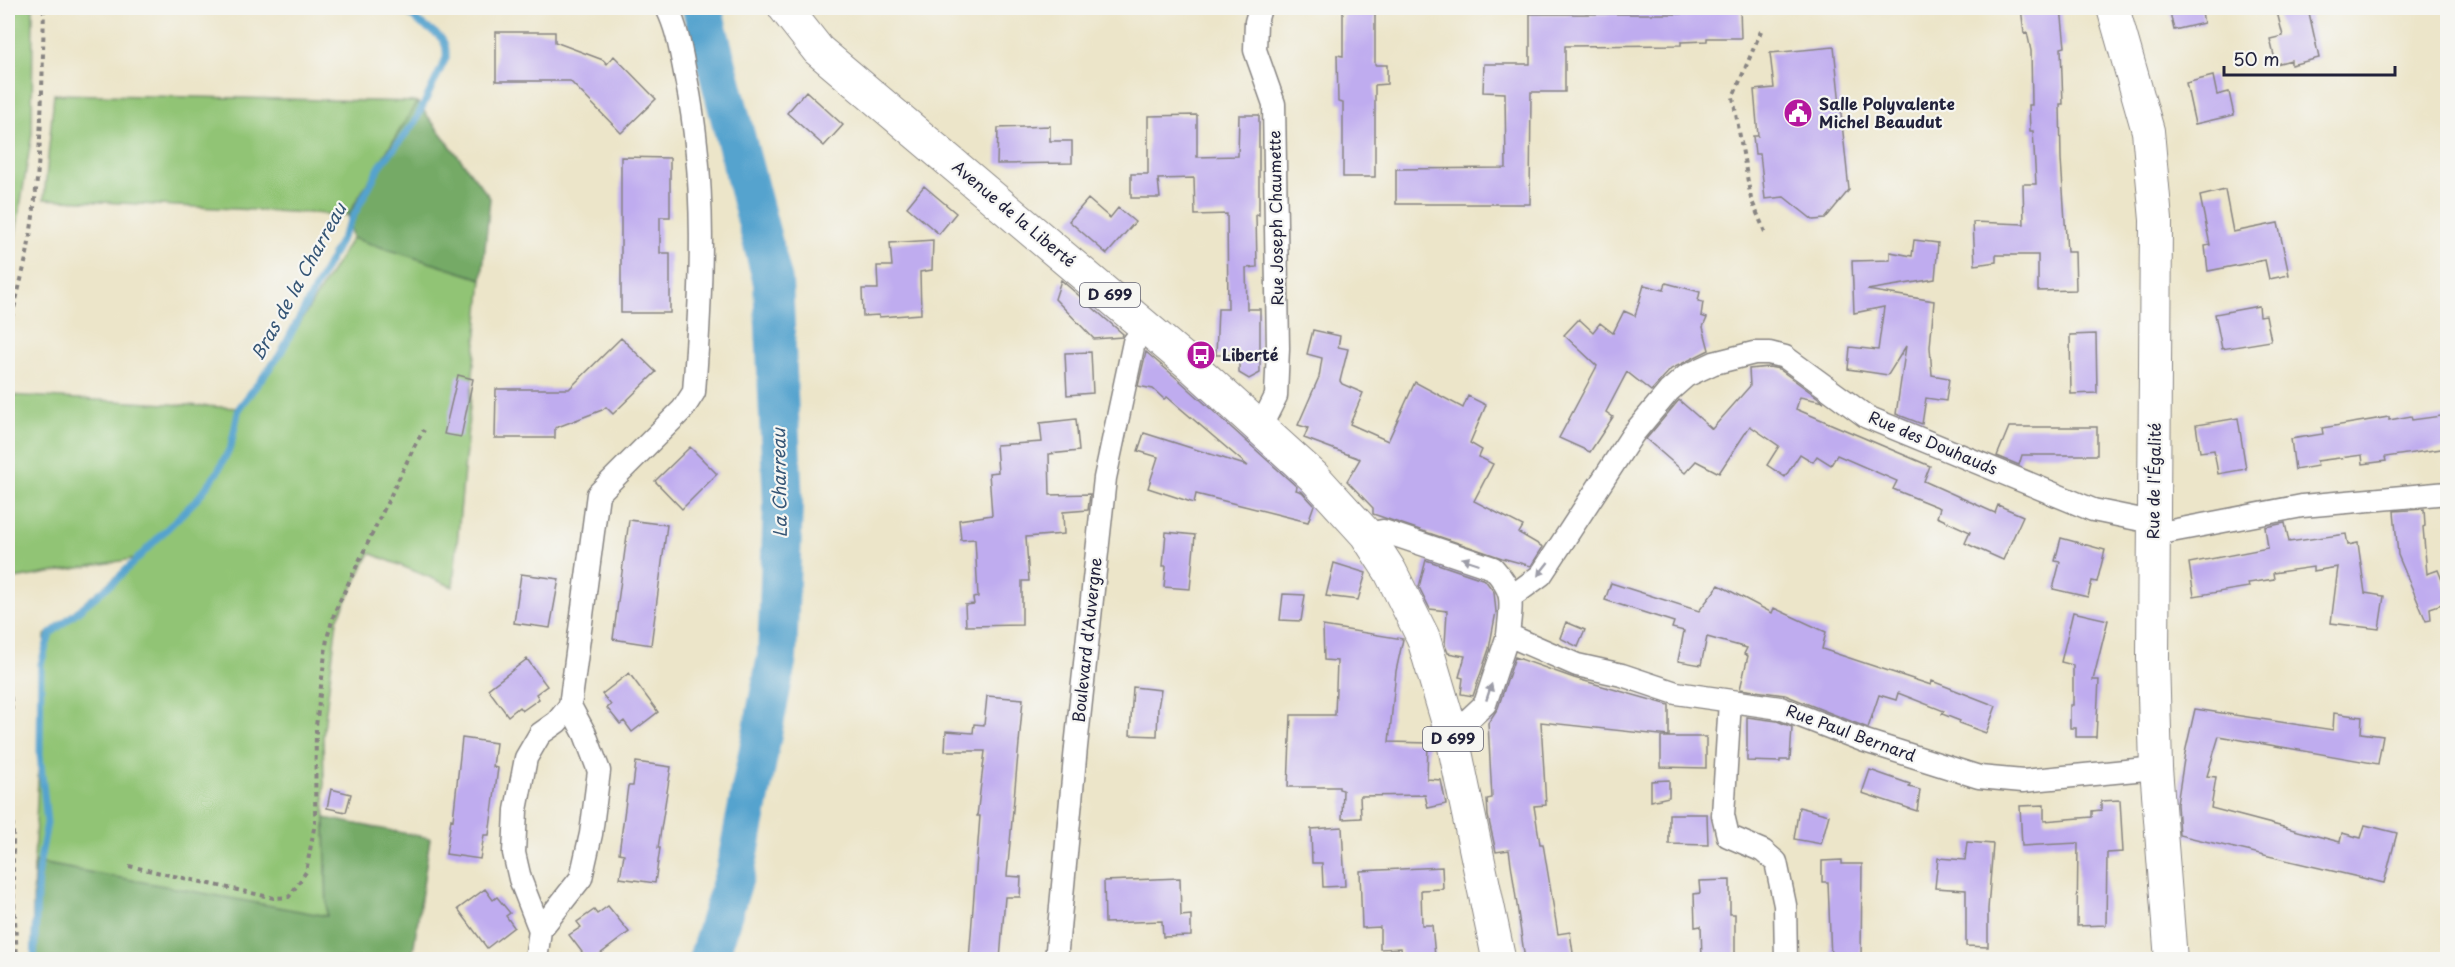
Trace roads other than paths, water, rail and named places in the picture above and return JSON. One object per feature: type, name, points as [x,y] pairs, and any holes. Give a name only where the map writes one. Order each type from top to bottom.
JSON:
[{"type":"main road","name":"Avenue de la Liberté","points":[[785,8],[818,50],[1147,327],[1313,476],[1366,534]]},
{"type":"main road","name":"Avenue de la Liberté","points":[[804,8],[843,69]]},
{"type":"main road","name":"D 699","points":[[1366,534],[1390,571],[1423,637],[1452,735],[1499,960]]},
{"type":"street","points":[[536,960],[540,930],[520,879],[514,853],[516,810],[526,758],[540,734],[557,722],[570,706],[598,494],[683,409],[694,392],[702,231],[699,185],[694,117],[676,24],[667,8]]},
{"type":"street","name":"Rue Joseph Chaumette","points":[[1260,8],[1256,22],[1255,50],[1274,104],[1278,348],[1276,396],[1260,428]]},
{"type":"street","name":"Rue de l'Égalité","points":[[2113,8],[2148,131],[2156,220],[2153,527],[2156,768],[2171,960]]},
{"type":"street","name":"Boulevard d'Auvergne","points":[[1056,960],[1105,478],[1134,342],[1147,327]]},
{"type":"street","name":"Rue des Douhauds","points":[[1511,597],[1541,575],[1633,434],[1670,391],[1686,376],[1714,363],[1755,353],[1769,353],[1785,357],[1867,417],[2093,510],[2137,519],[2166,532],[2302,506],[2448,493]]},
{"type":"street","points":[[1366,534],[1383,531],[1493,568],[1505,582],[1511,597],[1508,635],[1485,704],[1452,735]]},
{"type":"street","name":"Rue Paul Bernard","points":[[1508,635],[1577,666],[1622,675],[1676,693],[1780,708],[1866,741],[1979,777],[2023,781],[2156,768]]},
{"type":"street","points":[[1730,701],[1723,815],[1728,836],[1763,851],[1776,862],[1785,905],[1786,960]]},
{"type":"street","points":[[540,930],[580,878],[591,834],[599,771],[585,734],[570,706]]},
{"type":"waterway","name":"Bras de la Charreau","points":[[34,960],[38,872],[47,823],[40,754],[41,664],[50,634],[117,579],[198,498],[217,473],[231,446],[239,408],[279,356],[380,166],[415,122],[446,58],[445,44],[439,36],[418,22],[405,8]]},
{"type":"waterway","name":"La Charreau","points":[[702,8],[773,282],[783,505],[777,657],[735,873],[708,960]]},
{"type":"place","name":"Salle Polyvalente Michel Beaudut","points":[[1798,113]]},
{"type":"place","name":"Liberté","points":[[1201,355]]}]
